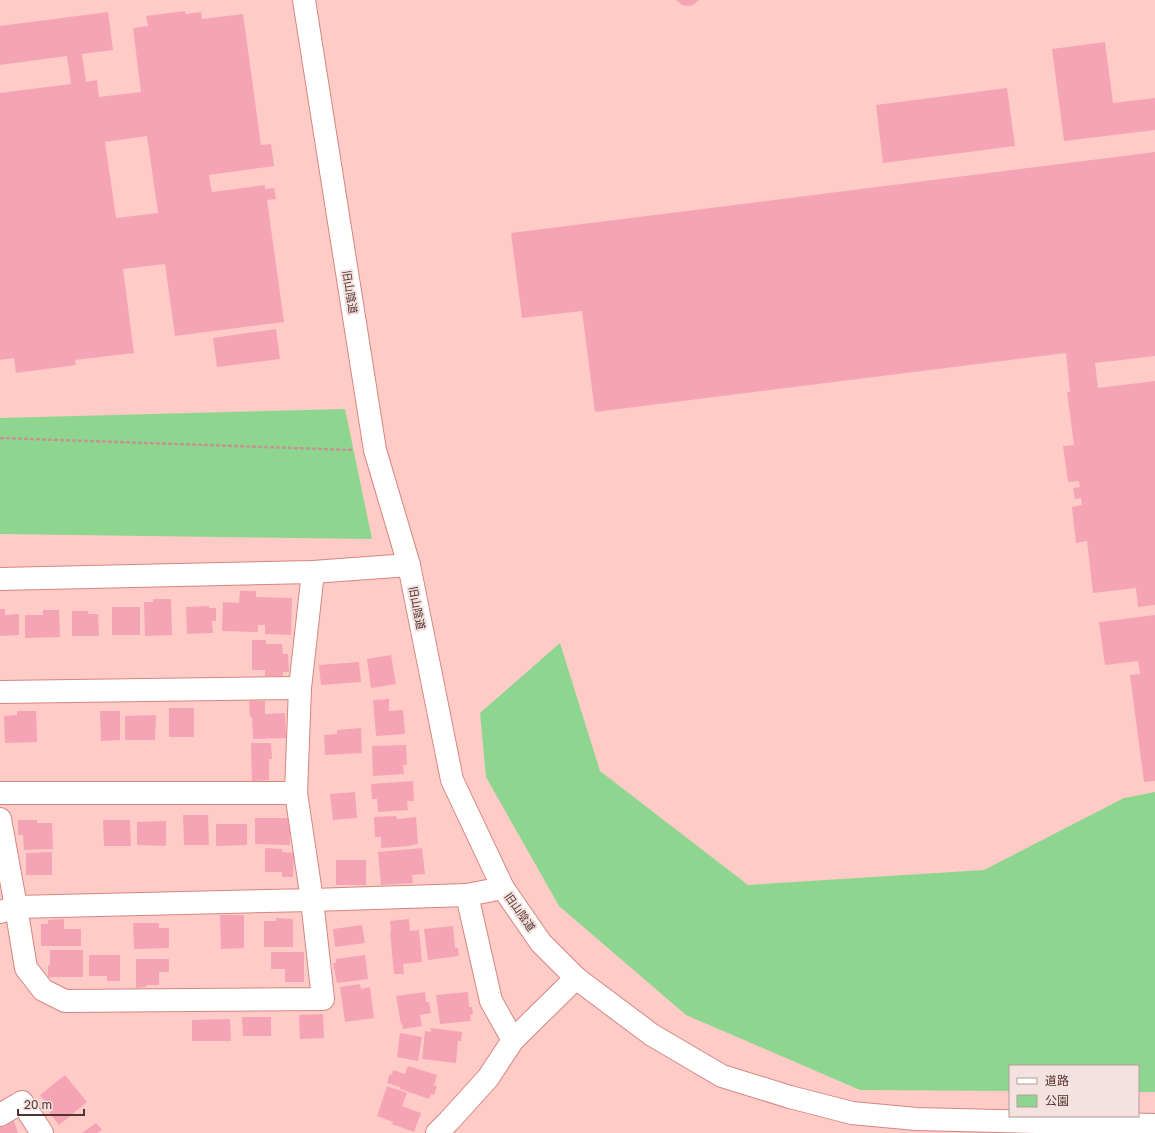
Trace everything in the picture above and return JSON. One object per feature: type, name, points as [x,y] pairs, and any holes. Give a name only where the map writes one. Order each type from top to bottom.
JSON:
[{"type":"street","name":"旧山陰道","points":[[304,0],[375,450],[409,565],[452,780],[503,888],[541,943],[576,978],[652,1035],[722,1076],[790,1097],[852,1113],[916,1119],[1155,1125]]},
{"type":"street","points":[[0,579],[313,572],[409,565]]},
{"type":"street","points":[[0,818],[8,909],[26,968],[43,990],[65,1001],[324,999],[312,900],[296,793],[300,688],[313,572]]},
{"type":"street","points":[[0,692],[300,688]]},
{"type":"street","points":[[0,793],[296,793]]},
{"type":"street","points":[[8,909],[467,895],[503,888]]},
{"type":"street","points":[[467,895],[490,1001],[513,1040]]},
{"type":"street","points":[[437,1133],[488,1078],[513,1040],[576,978]]},
{"type":"street","points":[[0,1115],[22,1102],[42,1133]]},
{"type":"path","points":[[0,438],[375,450]]},
{"type":"green space","points":[[345,409],[372,539],[0,534],[0,418]]},
{"type":"green space","points":[[560,643],[600,771],[748,885],[984,870],[1124,798],[1155,792],[1155,1092],[1139,1092],[1139,1065],[1009,1065],[1009,1091],[860,1090],[686,1015],[559,906],[486,777],[480,713]]},
{"type":"building","points":[[676,0],[699,0],[693,5],[688,6],[682,5]]},
{"type":"building","points":[[185,11],[186,14],[201,12],[202,19],[243,14],[261,145],[271,144],[274,166],[209,175],[212,192],[265,185],[265,189],[274,188],[276,199],[267,200],[284,322],[175,336],[165,264],[123,269],[134,353],[75,360],[76,365],[16,373],[14,358],[0,360],[0,93],[71,84],[67,56],[0,65],[0,26],[108,12],[113,50],[82,54],[86,82],[97,80],[99,97],[141,92],[133,28],[148,26],[146,16]],"holes":[[[147,136],[158,213],[116,218],[105,142]]]},
{"type":"building","points":[[1105,42],[1113,103],[1155,98],[1155,130],[1064,141],[1052,49]]},
{"type":"building","points":[[1007,88],[1015,146],[883,163],[876,105]]},
{"type":"building","points":[[1155,152],[1155,356],[1095,363],[1098,388],[1155,381],[1155,605],[1138,607],[1136,588],[1093,593],[1087,541],[1076,543],[1072,507],[1082,505],[1081,498],[1075,499],[1073,488],[1080,487],[1079,481],[1068,482],[1063,446],[1074,445],[1067,392],[1070,392],[1066,353],[595,412],[582,311],[522,318],[511,233]]},
{"type":"building","points":[[276,329],[280,359],[217,367],[213,338]]},
{"type":"building","points":[[240,591],[256,591],[256,597],[292,598],[291,635],[265,634],[265,625],[258,625],[258,632],[222,631],[223,602],[239,603]]},
{"type":"building","points":[[153,599],[171,599],[172,635],[145,636],[144,602],[153,602]]},
{"type":"building","points":[[209,606],[209,608],[216,608],[216,621],[212,621],[213,633],[187,634],[186,607]]},
{"type":"building","points":[[112,607],[140,607],[140,635],[112,635]]},
{"type":"building","points":[[0,609],[5,609],[5,615],[19,614],[19,635],[0,636]]},
{"type":"building","points":[[43,610],[59,610],[60,637],[25,638],[25,615],[43,615]]},
{"type":"building","points":[[72,611],[88,611],[88,614],[98,614],[99,636],[72,636]]},
{"type":"building","points":[[1155,615],[1155,781],[1144,782],[1130,675],[1140,674],[1138,661],[1105,665],[1099,622]]},
{"type":"building","points":[[252,640],[266,640],[266,644],[282,644],[283,654],[288,654],[289,672],[283,672],[283,676],[265,676],[265,670],[252,670]]},
{"type":"building","points":[[391,655],[396,684],[371,688],[367,659]]},
{"type":"building","points":[[359,662],[361,682],[321,685],[319,665]]},
{"type":"building","points":[[389,699],[389,711],[403,710],[405,734],[376,736],[373,700]]},
{"type":"building","points":[[249,701],[265,701],[265,714],[285,713],[286,738],[253,739],[252,717],[250,717]]},
{"type":"building","points":[[169,708],[194,708],[194,737],[169,737]]},
{"type":"building","points":[[17,711],[36,711],[37,742],[5,743],[4,716],[17,715]]},
{"type":"building","points":[[100,711],[120,711],[120,740],[101,741]]},
{"type":"building","points":[[156,715],[155,740],[125,740],[125,716]]},
{"type":"building","points":[[361,728],[362,753],[325,755],[324,735],[337,734],[337,730]]},
{"type":"building","points":[[251,743],[271,743],[272,759],[269,759],[269,780],[252,781]]},
{"type":"building","points":[[406,745],[407,765],[403,765],[404,774],[373,776],[372,746]]},
{"type":"building","points":[[413,781],[414,801],[407,801],[408,810],[378,812],[377,799],[372,799],[371,784]]},
{"type":"building","points":[[355,792],[357,818],[333,820],[330,794]]},
{"type":"building","points":[[183,815],[208,815],[209,845],[184,845]]},
{"type":"building","points":[[396,816],[397,819],[416,817],[418,844],[411,846],[381,848],[381,837],[375,837],[374,817]]},
{"type":"building","points":[[255,818],[290,818],[290,845],[255,844]]},
{"type":"building","points":[[18,820],[37,820],[37,823],[52,823],[53,849],[24,850],[23,835],[18,835]]},
{"type":"building","points":[[103,820],[130,820],[131,846],[104,846]]},
{"type":"building","points":[[166,821],[166,846],[137,845],[137,822]]},
{"type":"building","points":[[216,824],[247,824],[247,845],[216,846]]},
{"type":"building","points":[[265,848],[282,849],[282,852],[294,853],[293,877],[282,877],[282,872],[265,872]]},
{"type":"building","points":[[422,848],[425,874],[412,875],[413,883],[381,885],[378,852]]},
{"type":"building","points":[[52,852],[52,875],[26,875],[26,853]]},
{"type":"building","points":[[336,860],[366,860],[366,885],[336,885]]},
{"type":"building","points":[[220,915],[244,915],[244,948],[221,949]]},
{"type":"building","points":[[276,918],[293,919],[293,947],[264,947],[264,921],[276,921]]},
{"type":"building","points":[[64,919],[64,929],[81,929],[81,946],[41,946],[41,924],[48,924],[48,920]]},
{"type":"building","points":[[409,919],[410,931],[419,930],[422,962],[403,964],[404,974],[394,974],[390,921]]},
{"type":"building","points":[[133,923],[159,923],[159,928],[169,928],[169,948],[134,949]]},
{"type":"building","points":[[362,925],[365,943],[335,947],[333,929]]},
{"type":"building","points":[[453,926],[455,948],[458,948],[459,956],[428,960],[424,929]]},
{"type":"building","points":[[50,950],[83,950],[83,977],[48,977]]},
{"type":"building","points":[[271,952],[304,952],[304,982],[285,982],[285,969],[271,969]]},
{"type":"building","points":[[89,955],[120,955],[120,981],[107,981],[107,976],[89,976]]},
{"type":"building","points":[[365,955],[368,979],[337,983],[333,963],[336,963],[336,959]]},
{"type":"building","points":[[136,959],[169,959],[169,972],[159,972],[159,985],[146,985],[146,987],[136,988]]},
{"type":"building","points":[[360,984],[361,989],[370,987],[374,1018],[345,1022],[340,987]]},
{"type":"building","points":[[425,992],[426,1002],[429,1002],[431,1013],[420,1015],[422,1026],[403,1029],[396,996]]},
{"type":"building","points":[[468,992],[469,1007],[472,1007],[473,1014],[470,1015],[471,1021],[440,1024],[436,995]]},
{"type":"building","points":[[323,1014],[324,1038],[300,1039],[299,1015]]},
{"type":"building","points":[[242,1017],[271,1017],[271,1036],[243,1036]]},
{"type":"building","points":[[230,1019],[231,1041],[192,1041],[192,1020]]},
{"type":"building","points":[[431,1028],[462,1032],[461,1041],[458,1041],[456,1063],[422,1059],[425,1031],[431,1032]]},
{"type":"building","points":[[400,1033],[422,1037],[418,1061],[397,1057]]},
{"type":"building","points":[[408,1066],[437,1075],[434,1086],[437,1086],[434,1095],[431,1094],[429,1099],[387,1083],[393,1070],[405,1074]]},
{"type":"building","points":[[65,1075],[87,1102],[59,1125],[49,1112],[52,1111],[40,1095]]},
{"type":"building","points":[[387,1086],[407,1093],[402,1106],[421,1113],[414,1132],[392,1124],[393,1122],[377,1116]]},
{"type":"building","points":[[14,1121],[18,1133],[0,1133],[0,1126]]},
{"type":"building","points":[[96,1123],[102,1130],[98,1132],[99,1133],[82,1133]]}]
